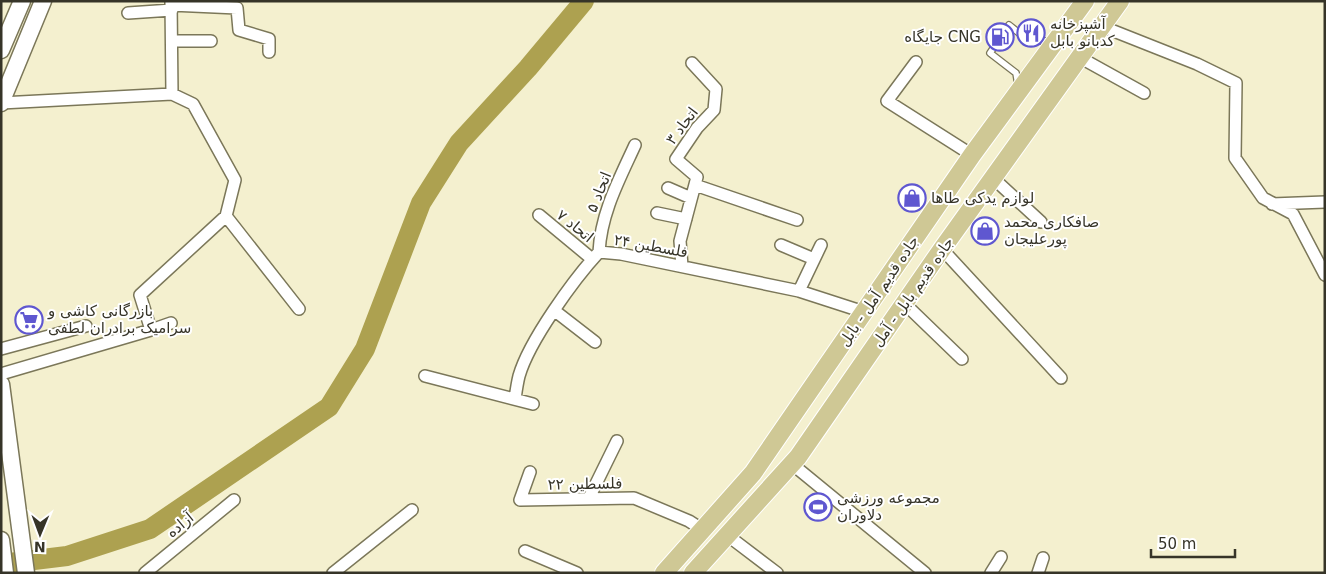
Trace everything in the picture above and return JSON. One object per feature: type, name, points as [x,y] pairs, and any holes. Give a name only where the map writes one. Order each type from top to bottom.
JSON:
[{"type":"main road","points":[[1,50],[22,1]]},
{"type":"main road","points":[[1,103],[43,1]]},
{"type":"main road","name":"جاده قدیم آمل - بابل","points":[[664,573],[753,473],[972,156],[1020,93],[1085,1]]},
{"type":"main road","name":"جاده قدیم بابل - آمل","points":[[693,573],[792,464],[942,249],[1120,1]]},
{"type":"main road","points":[[1,384],[3,421],[23,538],[26,573]]},
{"type":"main road","points":[[1,541],[5,573]]},
{"type":"street","points":[[172,5],[172,94]]},
{"type":"street","points":[[128,13],[172,5],[237,8],[239,30],[269,39],[270,52]]},
{"type":"street","points":[[1101,26],[1197,64],[1236,83],[1235,158],[1263,198],[1293,214],[1325,274]]},
{"type":"street","points":[[173,40],[211,41]]},
{"type":"street","points":[[1079,56],[1144,93]]},
{"type":"street","name":"اتحاد ۳","points":[[692,62],[716,89],[714,110],[697,128],[676,159],[697,177],[695,185]]},
{"type":"street","points":[[916,62],[888,101],[972,156]]},
{"type":"street","points":[[1,103],[172,94],[193,104],[235,180],[226,216],[140,295],[152,330]]},
{"type":"street","name":"اتحاد ۵","points":[[596,255],[600,229],[612,196],[635,145]]},
{"type":"street","points":[[993,178],[1041,222]]},
{"type":"street","points":[[682,266],[680,241],[695,185],[797,220]]},
{"type":"street","points":[[668,188],[691,198]]},
{"type":"street","points":[[1272,204],[1325,202]]},
{"type":"street","points":[[657,213],[686,219]]},
{"type":"street","name":"اتحاد ۷","points":[[539,215],[596,255]]},
{"type":"street","points":[[226,216],[299,309]]},
{"type":"street","points":[[781,245],[814,259]]},
{"type":"street","points":[[799,291],[820,245]]},
{"type":"street","points":[[942,249],[1061,378]]},
{"type":"street","name":"فلسطین ۲۴","points":[[596,255],[621,254],[682,266],[799,291],[864,312]]},
{"type":"street","points":[[515,399],[523,367],[535,341],[596,255]]},
{"type":"street","points":[[905,304],[962,359]]},
{"type":"street","points":[[555,311],[595,342]]},
{"type":"street","points":[[1,374],[171,323]]},
{"type":"street","points":[[1,349],[86,326]]},
{"type":"street","points":[[425,376],[533,404]]},
{"type":"street","points":[[589,498],[616,441]]},
{"type":"street","points":[[792,464],[922,572]]},
{"type":"street","name":"فلسطین ۲۲","points":[[530,472],[520,500],[634,498],[689,521],[703,530]]},
{"type":"street","name":"آزاده","points":[[146,573],[234,500]]},
{"type":"street","points":[[333,573],[412,510]]},
{"type":"street","points":[[727,535],[778,573]]},
{"type":"street","points":[[525,551],[576,573]]},
{"type":"street","points":[[991,573],[1000,557]]},
{"type":"street","points":[[1038,573],[1043,558]]},
{"type":"lane","points":[[1020,93],[1016,73],[990,53],[1004,31],[1009,25],[1029,41],[1057,40]]},
{"type":"waterway","points":[[1,564],[67,556],[150,529],[329,407],[365,349],[421,203],[459,143],[528,68],[584,1]]},
{"type":"place","name":"آشپزخانه کدبانو بابل","points":[[1031,33]]},
{"type":"place","name":"جایگاه CNG","points":[[1000,37]]},
{"type":"place","name":"لوازم یدکی طاها","points":[[912,198]]},
{"type":"place","name":"صافکاری محمد پورعلیجان","points":[[985,231]]},
{"type":"place","name":"بازرگانی کاشی و سرامیک برادران لطفی","points":[[29,320]]},
{"type":"place","name":"مجموعه ورزشی دلاوران","points":[[818,507]]}]
